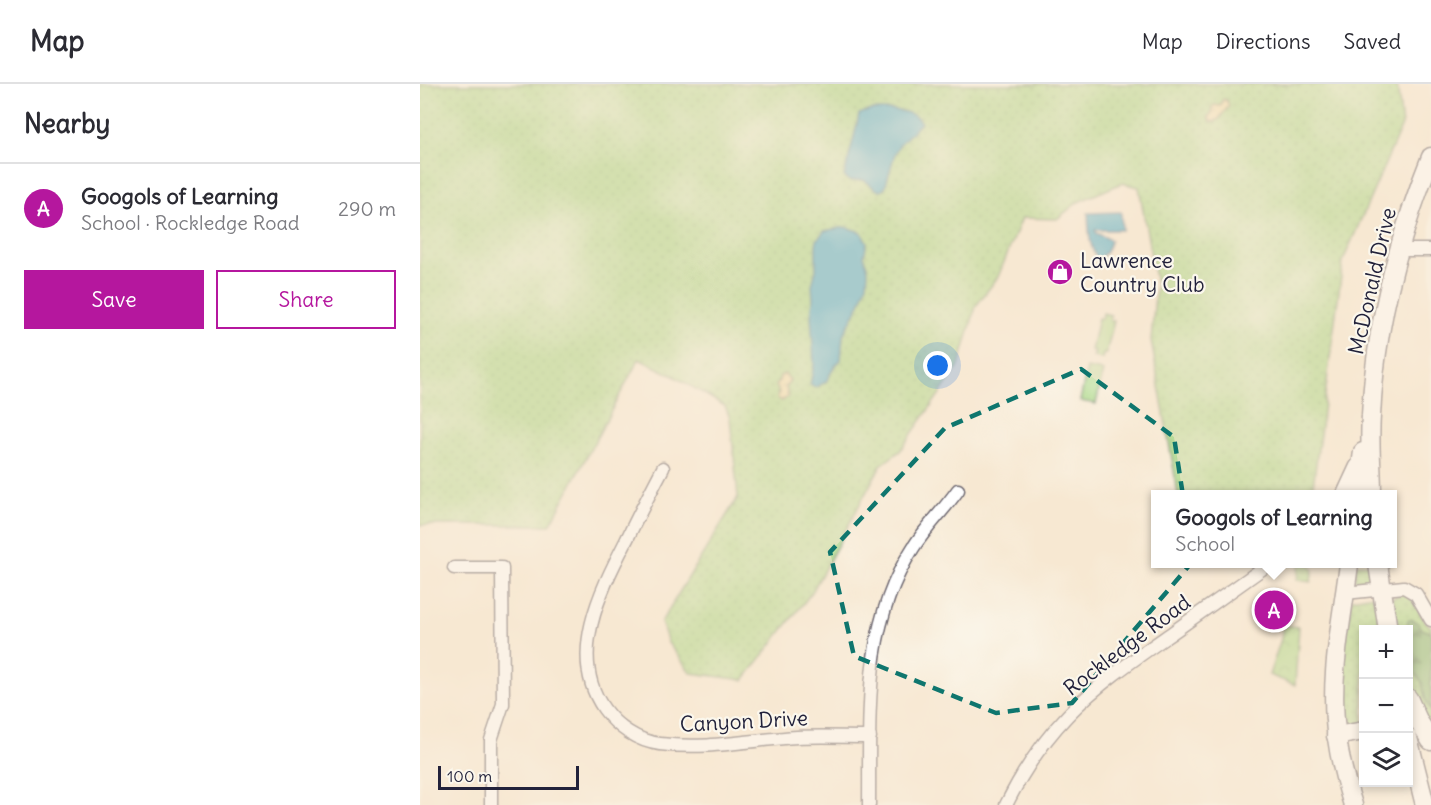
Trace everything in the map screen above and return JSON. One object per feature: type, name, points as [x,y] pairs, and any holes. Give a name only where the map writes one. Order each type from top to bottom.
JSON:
[{"type":"highway","name":"McDonald Drive","points":[[1358,490],[1370,418],[1380,334],[1399,250],[1431,157]]},
{"type":"highway","name":"McDonald Drive","points":[[1370,418],[1372,490]]},
{"type":"highway","points":[[1348,568],[1335,670],[1336,736],[1353,805]]},
{"type":"highway","points":[[1378,568],[1387,625]]},
{"type":"highway","points":[[1413,709],[1431,741]]},
{"type":"highway","points":[[1336,736],[1359,731]]},
{"type":"highway","points":[[1413,758],[1425,805]]},
{"type":"street","points":[[1399,250],[1431,250]]},
{"type":"street","points":[[1344,490],[1362,454]]},
{"type":"street","name":"Canyon Drive","points":[[663,468],[602,587],[592,620],[588,657],[591,680],[600,703],[608,715],[630,733],[643,740],[662,744],[727,745],[797,737],[870,737]]},
{"type":"street","points":[[869,805],[870,685],[881,619],[912,549],[958,490]]},
{"type":"street","points":[[454,568],[502,568],[503,704],[491,740],[491,805]]},
{"type":"street","name":"Rockledge Road","points":[[1006,805],[1025,771],[1047,740],[1090,695],[1128,664],[1263,568]]},
{"type":"street","points":[[1345,593],[1398,586],[1410,589],[1420,600],[1431,620]]},
{"type":"highlighted area","points":[[1081,369],[1174,437],[1193,561],[1072,703],[996,713],[854,656],[830,552],[945,428]]},
{"type":"green space","name":"Lawrence Country Club","points":[[420,84],[1397,84],[1402,125],[1343,261],[1313,490],[1177,490],[1151,340],[1156,285],[1139,187],[1122,183],[1078,202],[1057,219],[1022,218],[998,277],[976,306],[959,366],[900,451],[881,465],[812,592],[744,680],[691,673],[668,643],[661,622],[738,497],[730,418],[725,406],[639,359],[550,525],[420,525]]},
{"type":"green space","points":[[1103,313],[1111,315],[1110,321],[1114,321],[1106,354],[1103,354],[1102,359],[1093,357],[1095,352],[1091,351],[1098,318],[1102,319]]},
{"type":"green space","points":[[1087,368],[1103,371],[1096,404],[1080,401]]},
{"type":"green space","points":[[1298,568],[1313,568],[1311,582],[1297,580]]},
{"type":"green space","points":[[1356,568],[1371,568],[1373,582],[1355,584]]},
{"type":"green space","points":[[1401,593],[1407,595],[1431,627],[1431,730],[1413,688],[1413,625],[1397,625],[1392,598]]},
{"type":"green space","points":[[1373,595],[1380,625],[1359,625],[1359,725],[1343,726],[1342,661],[1352,599]]},
{"type":"green space","points":[[1411,619],[1418,623],[1421,629],[1431,632],[1431,712],[1425,699],[1422,682],[1415,673],[1413,625],[1407,625]]},
{"type":"green space","points":[[1283,625],[1299,627],[1295,685],[1269,675],[1281,639]]},
{"type":"sand","points":[[1223,99],[1229,106],[1219,119],[1211,122],[1208,117],[1212,113],[1212,107],[1220,106]]},
{"type":"sand","points":[[785,374],[790,380],[786,387],[788,397],[782,401],[777,398],[779,392],[776,385],[780,376]]},
{"type":"water","points":[[871,110],[906,112],[921,123],[900,144],[895,153],[885,188],[881,191],[866,181],[850,181],[844,176],[859,114]]},
{"type":"water","points":[[1121,212],[1122,230],[1095,230],[1096,233],[1111,240],[1106,252],[1098,260],[1091,243],[1088,213]]},
{"type":"water","points":[[845,227],[861,232],[867,242],[864,256],[868,270],[867,284],[860,304],[843,335],[841,360],[834,367],[826,382],[815,388],[810,385],[814,364],[811,316],[816,245],[824,231]]},
{"type":"place","name":"Lawrence Country Club","points":[[1060,272]]},
{"type":"place","name":"Googols of Learning","points":[[1274,610]]}]
